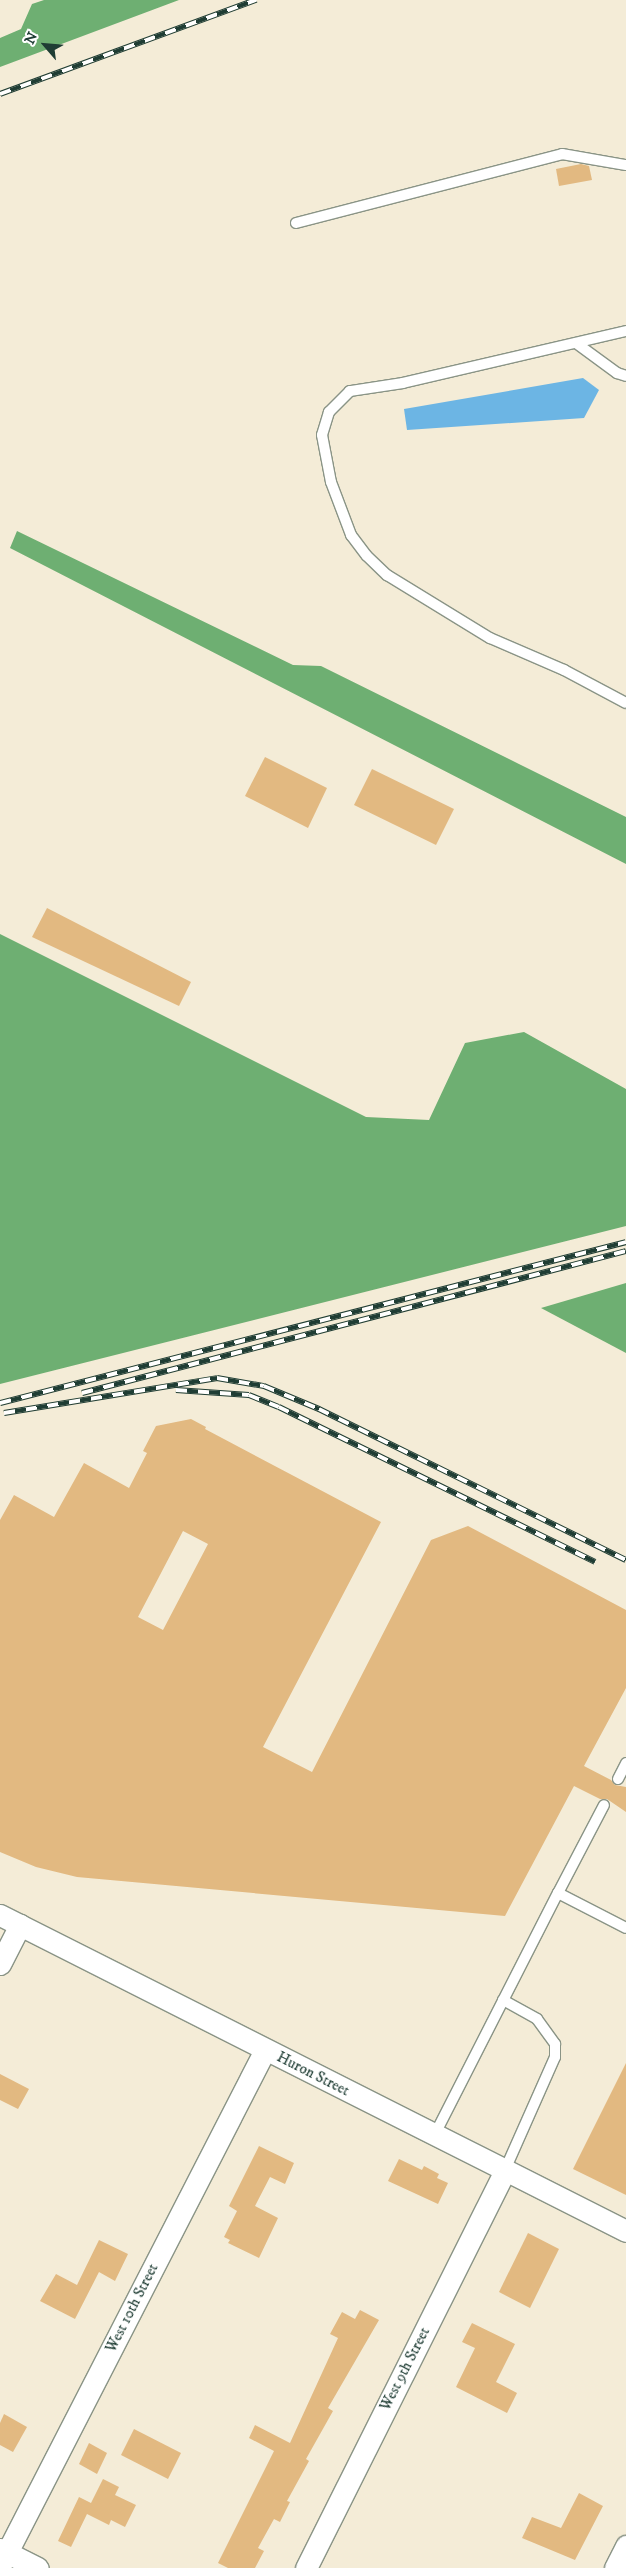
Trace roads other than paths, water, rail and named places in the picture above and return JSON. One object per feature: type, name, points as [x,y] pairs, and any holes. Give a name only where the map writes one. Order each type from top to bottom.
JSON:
[{"type":"street","name":"Huron Street","points":[[0,1915],[434,2136],[626,2231]]},
{"type":"street","points":[[0,1964],[20,1925]]},
{"type":"street","name":"West 10th Street","points":[[2,2556],[265,2050]]},
{"type":"street","name":"West 9th Street","points":[[306,2568],[505,2170]]},
{"type":"street","points":[[615,2568],[626,2546]]},
{"type":"street","points":[[2,2556],[38,2568]]},
{"type":"lane","points":[[296,223],[562,154],[626,165]]},
{"type":"lane","points":[[626,331],[403,383],[350,391],[329,412],[322,435],[331,482],[352,535],[367,556],[387,575],[490,638],[564,670],[626,703]]},
{"type":"lane","points":[[576,343],[617,373],[626,376]]},
{"type":"lane","points":[[618,1779],[626,1763]]},
{"type":"lane","points":[[434,2136],[604,1805]]},
{"type":"lane","points":[[558,1893],[626,1928]]},
{"type":"lane","points":[[503,2000],[537,2019],[555,2044],[555,2057],[505,2170]]},
{"type":"water","points":[[583,378],[599,390],[584,418],[407,430],[404,409]]},
{"type":"railway","points":[[0,94],[256,0]]},
{"type":"railway","points":[[0,1403],[626,1242]]},
{"type":"railway","points":[[82,1393],[626,1251]]},
{"type":"railway","points":[[4,1413],[217,1378],[264,1386],[319,1409],[626,1560]]},
{"type":"railway","points":[[176,1390],[249,1395],[279,1407],[595,1562]]}]
